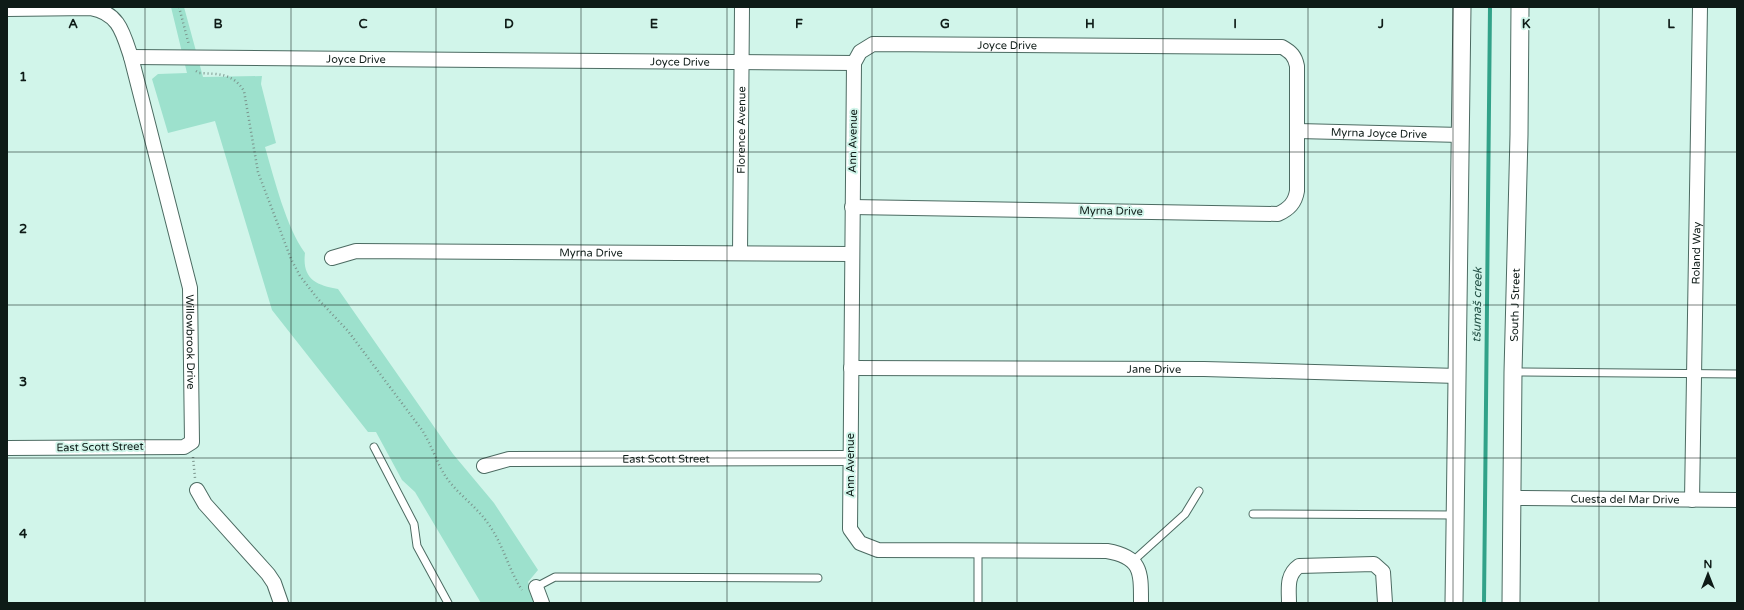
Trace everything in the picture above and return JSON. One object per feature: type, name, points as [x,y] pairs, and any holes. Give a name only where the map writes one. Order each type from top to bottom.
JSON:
[{"type":"street","name":"Florence Avenue","points":[[740,253],[742,7]]},
{"type":"street","points":[[1454,603],[1462,7]]},
{"type":"street","name":"South J Street","points":[[1511,603],[1513,372],[1519,135],[1520,7]]},
{"type":"street","name":"Roland Way","points":[[1692,500],[1700,7]]},
{"type":"street","points":[[7,9],[91,8],[100,10],[109,14],[117,22],[131,57]]},
{"type":"street","name":"Joyce Drive","points":[[131,57],[854,63],[860,52],[873,44],[1282,47],[1291,52],[1296,58],[1298,131]]},
{"type":"street","name":"Willowbrook Drive","points":[[131,57],[190,288],[192,442]]},
{"type":"street","name":"Ann Avenue","points":[[854,63],[849,458],[850,529],[860,543],[878,550],[1107,550],[1122,553],[1133,561]]},
{"type":"street","name":"Myrna Joyce Drive","points":[[1298,131],[1461,134]]},
{"type":"street","name":"Myrna Drive","points":[[852,207],[1278,214],[1285,211],[1293,204],[1296,197],[1298,131]]},
{"type":"street","name":"Myrna Drive","points":[[332,258],[356,251],[852,254]]},
{"type":"street","name":"Jane Drive","points":[[850,368],[1204,369],[1458,376]]},
{"type":"street","name":"East Scott Street","points":[[7,448],[184,446],[192,442]]},
{"type":"street","name":"East Scott Street","points":[[484,466],[509,458],[849,458]]},
{"type":"street","points":[[197,490],[205,504],[268,574],[277,588],[281,603]]},
{"type":"street","name":"Cuesta del Mar Drive","points":[[1513,498],[1737,500]]},
{"type":"street","points":[[1133,561],[1141,576],[1141,603]]},
{"type":"street","points":[[1290,603],[1289,577],[1293,570],[1299,566],[1374,564],[1384,572],[1386,603]]},
{"type":"street","points":[[536,587],[542,603]]},
{"type":"lane","points":[[1513,372],[1737,374]]},
{"type":"lane","points":[[374,447],[414,524],[417,546],[448,603]]},
{"type":"lane","points":[[1133,561],[1185,514],[1199,491]]},
{"type":"lane","points":[[1253,514],[1455,515]]},
{"type":"lane","points":[[978,550],[978,603]]},
{"type":"lane","points":[[536,587],[555,577],[818,578]]},
{"type":"path","points":[[179,7],[189,45]]},
{"type":"path","points":[[197,72],[224,74],[239,83],[244,91],[258,172],[291,259],[300,276],[317,298],[348,331],[422,430],[432,446],[444,474],[487,522],[501,544],[514,578],[522,591]]},
{"type":"path","points":[[192,442],[197,490]]},
{"type":"green space","points":[[171,7],[184,7],[203,77],[262,76],[261,84],[276,143],[265,147],[286,216],[298,242],[305,253],[306,269],[308,274],[312,279],[323,285],[338,289],[453,454],[494,503],[538,570],[528,582],[535,603],[481,603],[415,492],[402,480],[376,432],[368,432],[272,310],[215,121],[168,133],[152,79],[158,74],[187,73]]},
{"type":"waterway","name":"tšumaš creek","points":[[1484,603],[1490,7]]}]
